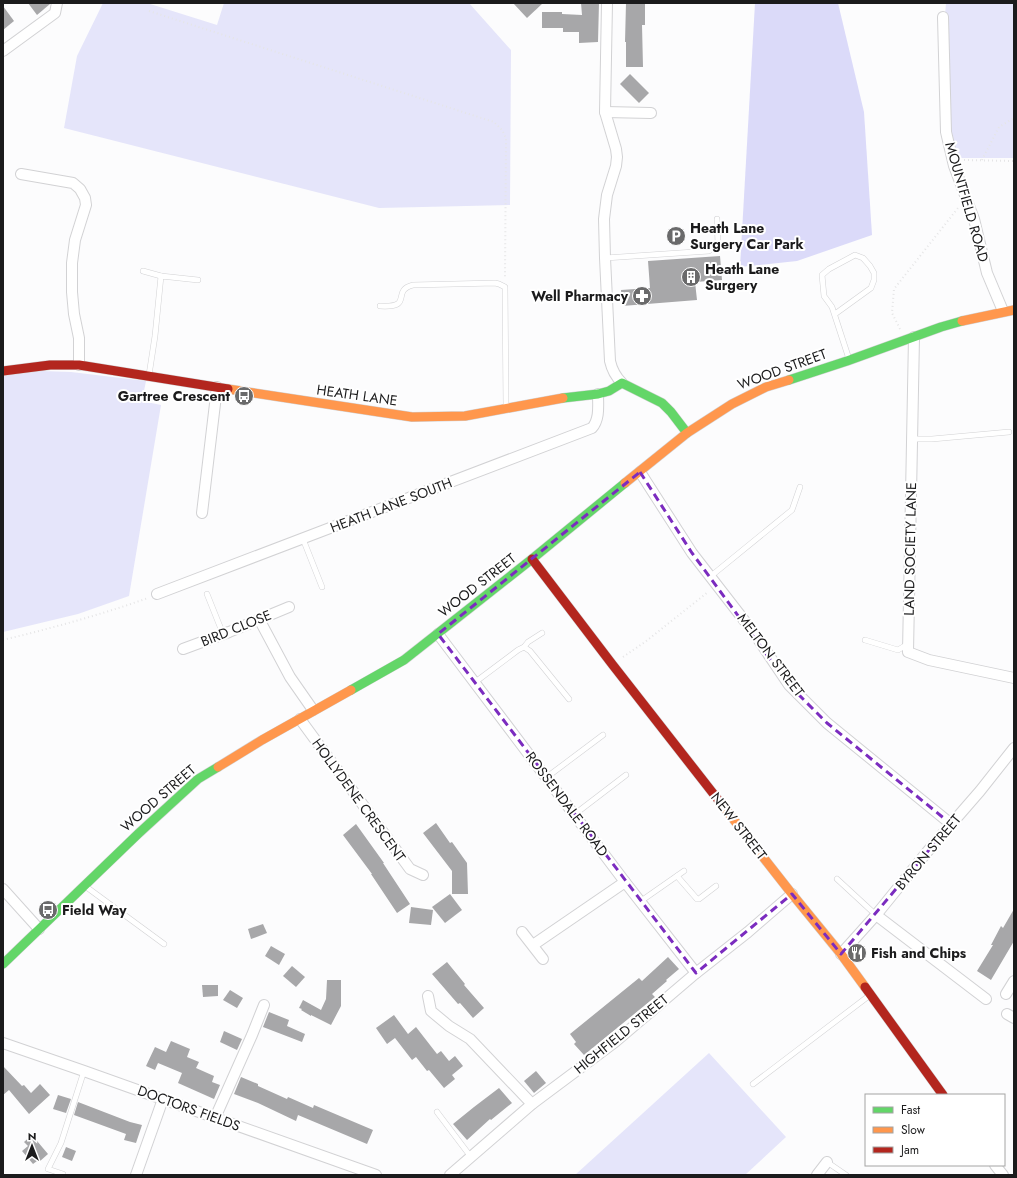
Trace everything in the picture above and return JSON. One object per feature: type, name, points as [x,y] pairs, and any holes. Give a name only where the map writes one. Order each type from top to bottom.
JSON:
[{"type":"street","points":[[607,3],[605,112],[616,149],[617,158],[607,195],[604,219],[610,361],[615,374],[622,383],[662,402],[687,433]]},
{"type":"street","points":[[3,51],[55,13],[59,4]]},
{"type":"street","name":"MOUNTFIELD ROAD","points":[[942,17],[946,132],[953,160],[974,219],[987,273],[1003,312]]},
{"type":"street","points":[[605,112],[651,112]]},
{"type":"street","points":[[21,174],[73,182],[80,189],[85,198],[86,205],[76,240],[72,263],[72,292],[78,338],[79,365]]},
{"type":"street","name":"WOOD STREET","points":[[3,964],[84,885],[198,779],[313,710],[404,660],[532,559],[687,433],[732,404],[766,388],[941,327],[971,318],[1014,310]]},
{"type":"street","name":"LAND SOCIETY LANE","points":[[909,339],[912,439],[909,644]]},
{"type":"street","name":"HEATH LANE","points":[[3,371],[50,365],[79,365],[280,398],[412,417],[465,416],[558,398],[598,394],[609,391],[622,383]]},
{"type":"street","points":[[202,513],[217,387]]},
{"type":"street","name":"HEATH LANE SOUTH","points":[[157,594],[592,428],[596,423],[597,418],[598,394]]},
{"type":"street","name":"MELTON STREET","points":[[640,472],[692,553],[754,632],[789,685],[827,723],[951,824]]},
{"type":"street","name":"NEW STREET","points":[[532,559],[792,894],[842,954],[942,1094]]},
{"type":"street","name":"BIRD CLOSE","points":[[183,649],[289,607]]},
{"type":"street","points":[[259,619],[290,677],[313,710]]},
{"type":"street","name":"ROSSENDALE ROAD","points":[[438,634],[625,882],[696,973]]},
{"type":"street","points":[[909,644],[908,652],[929,660],[1014,678]]},
{"type":"street","name":"HOLLYDENE CRESCENT","points":[[300,719],[410,869],[423,875]]},
{"type":"street","name":"BYRON STREET","points":[[842,954],[980,791],[1014,748]]},
{"type":"street","points":[[533,945],[625,882]]},
{"type":"street","points":[[3,889],[39,929]]},
{"type":"street","name":"HIGHFIELD STREET","points":[[450,1175],[532,1104],[615,1042],[792,894]]},
{"type":"street","points":[[876,915],[986,999]]},
{"type":"street","points":[[522,932],[543,959]]},
{"type":"street","points":[[1006,994],[1014,981]]},
{"type":"street","points":[[428,996],[431,1011],[449,1026],[470,1039],[532,1104]]},
{"type":"street","points":[[215,1118],[264,1005]]},
{"type":"street","name":"DOCTORS FIELDS","points":[[3,1043],[376,1175]]},
{"type":"street","points":[[136,1175],[163,1099]]},
{"type":"street","points":[[817,1175],[827,1162]]},
{"type":"street","points":[[996,1166],[1003,1175]]},
{"type":"lane","points":[[605,258],[709,251],[718,244],[717,219]]},
{"type":"lane","points":[[834,314],[870,288],[874,280],[874,273],[863,258],[855,255],[829,269],[822,275],[824,296],[832,307],[834,314],[849,360]]},
{"type":"lane","points":[[142,271],[161,276],[198,280]]},
{"type":"lane","points":[[149,376],[161,276]]},
{"type":"lane","points":[[380,306],[399,304],[401,302],[402,292],[404,289],[413,285],[495,283],[505,287],[506,409]]},
{"type":"lane","points":[[912,439],[932,439],[1009,432]]},
{"type":"lane","points":[[714,580],[792,510],[800,486]]},
{"type":"lane","points":[[303,539],[322,587]]},
{"type":"lane","points":[[207,594],[223,634]]},
{"type":"lane","points":[[474,683],[542,632]]},
{"type":"lane","points":[[865,640],[898,650],[909,644]]},
{"type":"lane","points":[[524,647],[530,651],[569,699]]},
{"type":"lane","points":[[547,777],[603,735]]},
{"type":"lane","points":[[575,814],[626,775]]},
{"type":"lane","points":[[640,901],[684,871]]},
{"type":"lane","points":[[677,876],[697,899],[716,886]]},
{"type":"lane","points":[[837,879],[876,915]]},
{"type":"lane","points":[[84,885],[164,944]]},
{"type":"lane","points":[[753,1084],[870,994]]},
{"type":"lane","points":[[63,1174],[48,1168],[61,1143],[84,1071]]},
{"type":"lane","points":[[437,1112],[471,1157]]},
{"type":"lane","points":[[827,1162],[846,1175]]},
{"type":"path","points":[[149,11],[486,119],[499,125],[506,138],[505,287]]},
{"type":"path","points":[[982,160],[999,127],[1014,118]]},
{"type":"path","points":[[953,160],[1014,161]]},
{"type":"path","points":[[909,339],[892,313],[894,289],[966,198]]},
{"type":"path","points":[[612,664],[645,642],[714,580]]},
{"type":"path","points":[[3,640],[51,628],[130,604],[157,594]]},
{"type":"highlighted area","points":[[640,472],[692,553],[789,685],[827,723],[951,824],[841,954],[792,894],[696,973],[438,634]]},
{"type":"shaded area","points":[[103,3],[147,3],[217,25],[224,3],[469,3],[511,50],[510,205],[379,208],[64,128],[77,56]]},
{"type":"shaded area","points":[[755,3],[838,3],[864,112],[872,235],[797,261],[740,267]]},
{"type":"shaded area","points":[[946,3],[1014,3],[1014,158],[954,158],[949,132],[945,16]]},
{"type":"shaded area","points":[[42,371],[71,372],[146,381],[142,401],[161,405],[129,596],[78,614],[3,632],[3,376]]},
{"type":"shaded area","points":[[709,1053],[786,1137],[745,1175],[575,1175]]},
{"type":"building","points":[[28,3],[50,3],[50,4],[37,15]]},
{"type":"building","points":[[513,3],[543,3],[527,18]]},
{"type":"building","points":[[581,3],[599,3],[598,42],[579,43],[579,32],[563,32],[563,28],[542,28],[542,12],[562,12],[562,14],[582,15]]},
{"type":"building","points":[[626,3],[645,3],[645,25],[642,25],[643,67],[626,67]]},
{"type":"building","points":[[3,6],[14,21],[3,30]]},
{"type":"building","points":[[630,74],[649,93],[639,103],[620,84]]},
{"type":"building","name":"Heath Lane Surgery","points":[[720,256],[722,280],[695,282],[697,300],[622,306],[621,290],[650,288],[648,261]]},
{"type":"building","points":[[436,823],[467,863],[468,894],[452,894],[452,871],[423,833]]},
{"type":"building","points":[[356,824],[384,863],[410,904],[397,913],[372,874],[343,835]]},
{"type":"building","points":[[450,894],[462,910],[445,923],[432,907]]},
{"type":"building","points":[[411,907],[433,910],[431,925],[409,923]]},
{"type":"building","points":[[1014,909],[1014,941],[991,980],[977,971],[993,945],[991,945],[1001,926],[1003,928]]},
{"type":"building","points":[[263,924],[267,933],[251,939],[248,929]]},
{"type":"building","points":[[271,946],[285,954],[279,965],[265,956]]},
{"type":"building","points":[[668,957],[679,969],[652,994],[655,997],[584,1055],[574,1044],[576,1042],[570,1034],[639,978],[642,981]]},
{"type":"building","points":[[447,962],[484,1008],[473,1018],[460,1003],[458,1004],[432,974]]},
{"type":"building","points":[[292,966],[305,977],[296,987],[283,976]]},
{"type":"building","points":[[327,980],[341,980],[341,1006],[331,1025],[311,1016],[299,1008],[303,1000],[321,1010],[326,999]]},
{"type":"building","points":[[202,985],[218,985],[218,996],[203,997]]},
{"type":"building","points":[[230,990],[243,998],[237,1008],[223,1000]]},
{"type":"building","points":[[269,1012],[289,1020],[287,1026],[305,1034],[302,1042],[263,1027]]},
{"type":"building","points":[[394,1015],[408,1034],[416,1027],[437,1054],[441,1051],[449,1061],[455,1056],[463,1066],[452,1075],[455,1079],[444,1088],[429,1070],[427,1071],[416,1057],[412,1060],[395,1038],[387,1044],[376,1028]]},
{"type":"building","points":[[224,1031],[242,1039],[237,1050],[220,1042]]},
{"type":"building","points":[[171,1041],[190,1049],[187,1057],[199,1062],[196,1068],[214,1076],[212,1082],[220,1085],[214,1099],[178,1083],[182,1073],[158,1063],[155,1070],[146,1066],[155,1047],[166,1052]]},
{"type":"building","points":[[3,1066],[22,1086],[24,1085],[31,1093],[40,1084],[50,1095],[29,1114],[9,1090],[3,1095]]},
{"type":"building","points":[[536,1071],[546,1083],[534,1093],[524,1081]]},
{"type":"building","points":[[241,1077],[287,1099],[288,1097],[313,1108],[314,1105],[373,1130],[367,1144],[298,1115],[296,1121],[258,1103],[234,1094]]},
{"type":"building","points":[[499,1088],[512,1103],[491,1120],[490,1119],[467,1140],[453,1124]]},
{"type":"building","points":[[58,1095],[71,1099],[66,1113],[53,1109]]},
{"type":"building","points":[[78,1102],[130,1122],[142,1125],[136,1143],[124,1140],[126,1134],[74,1115]]},
{"type":"building","points":[[32,1135],[48,1154],[39,1162],[37,1161],[33,1164],[22,1151],[28,1146],[24,1142]]},
{"type":"building","points":[[66,1147],[76,1151],[72,1161],[62,1157]]},
{"type":"traffic: fast","points":[[789,380],[962,321]]},
{"type":"traffic: fast","points":[[563,398],[598,394],[609,391],[622,383],[662,403],[687,433]]},
{"type":"traffic: fast","points":[[351,690],[404,660],[625,483]]},
{"type":"traffic: fast","points":[[3,964],[139,833],[198,779],[218,767]]},
{"type":"traffic: slow","points":[[962,321],[1014,310]]},
{"type":"traffic: slow","points":[[625,483],[687,433],[732,404],[766,387],[789,380]]},
{"type":"traffic: slow","points":[[228,389],[412,417],[465,416],[563,398]]},
{"type":"traffic: slow","points":[[218,767],[262,740],[351,690]]},
{"type":"traffic: slow","points":[[723,806],[841,954],[865,987]]},
{"type":"traffic: jam","points":[[3,371],[50,365],[79,365],[228,389]]},
{"type":"traffic: jam","points":[[532,559],[723,806]]},
{"type":"traffic: jam","points":[[865,987],[942,1094]]},
{"type":"place","name":"Heath Lane Surgery Car Park","points":[[676,236]]},
{"type":"place","name":"Heath Lane Surgery","points":[[691,277]]},
{"type":"place","name":"Well Pharmacy","points":[[642,296]]},
{"type":"place","name":"Gartree Crescent","points":[[244,396]]},
{"type":"place","name":"Field Way","points":[[48,910]]},
{"type":"place","name":"Fish and Chips","points":[[857,953]]}]
